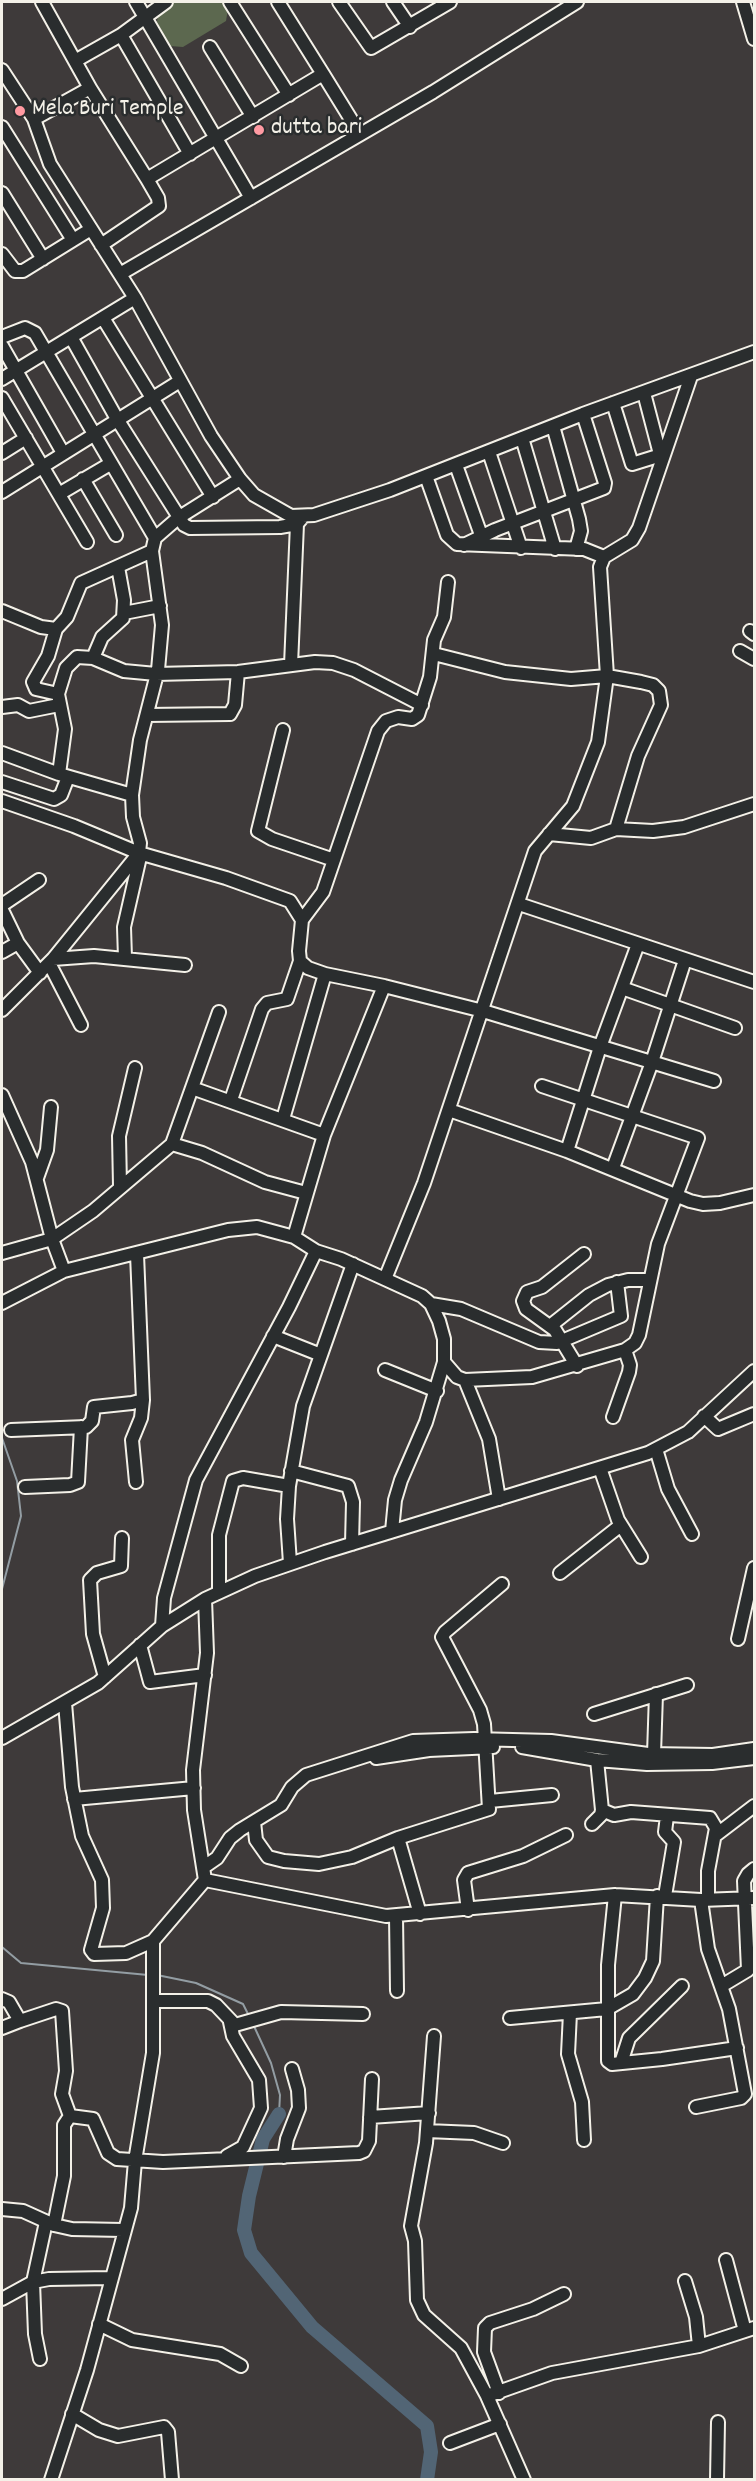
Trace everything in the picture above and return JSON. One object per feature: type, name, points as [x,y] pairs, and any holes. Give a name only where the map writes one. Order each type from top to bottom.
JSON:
[{"type":"street","points":[[42,2],[90,88],[158,198],[159,206],[101,245]]},
{"type":"street","points":[[136,2],[147,17],[250,198]]},
{"type":"street","points":[[75,62],[121,35],[166,2]]},
{"type":"street","points":[[230,2],[289,95]]},
{"type":"street","points":[[278,2],[360,134]]},
{"type":"street","points":[[339,2],[371,48],[449,2]]},
{"type":"street","points":[[393,2],[410,27]]},
{"type":"street","points":[[120,274],[360,134],[577,2]]},
{"type":"street","points":[[743,2],[754,39]]},
{"type":"street","points":[[121,35],[190,154]]},
{"type":"street","points":[[210,46],[253,117]]},
{"type":"street","points":[[2,70],[34,119],[50,164],[135,298],[180,381],[240,479],[271,507],[300,521]]},
{"type":"street","points":[[147,179],[324,74]]},
{"type":"street","points":[[34,119],[90,88]]},
{"type":"street","points":[[2,127],[73,240]]},
{"type":"street","points":[[2,193],[43,259]]},
{"type":"street","points":[[2,254],[15,272],[23,271],[91,229]]},
{"type":"street","points":[[2,379],[135,298]]},
{"type":"street","points":[[103,318],[213,497]]},
{"type":"street","points":[[2,337],[19,330],[31,329],[155,538]]},
{"type":"street","points":[[71,337],[117,419],[178,518],[190,528],[280,527],[300,521],[456,465],[583,414],[754,352]]},
{"type":"street","points":[[2,346],[63,453]]},
{"type":"street","points":[[385,1279],[424,1183],[535,851],[573,806],[598,742],[607,676],[600,567],[604,557],[632,540],[639,528],[661,457],[691,376]]},
{"type":"street","points":[[2,492],[180,381]]},
{"type":"street","points":[[644,393],[661,457]]},
{"type":"street","points":[[2,398],[87,542]]},
{"type":"street","points":[[613,403],[632,464],[661,457]]},
{"type":"street","points":[[465,545],[481,535],[513,522],[599,491],[605,483],[583,414]]},
{"type":"street","points":[[553,426],[574,500],[580,531],[576,549]]},
{"type":"street","points":[[2,453],[26,438]]},
{"type":"street","points":[[522,438],[555,549]]},
{"type":"street","points":[[489,452],[521,548]]},
{"type":"street","points":[[59,494],[110,464]]},
{"type":"street","points":[[456,465],[481,535]]},
{"type":"street","points":[[426,476],[451,541],[465,545],[576,549],[595,551],[604,557]]},
{"type":"street","points":[[125,958],[124,927],[140,853],[140,843],[133,817],[132,795],[140,740],[156,674],[161,636],[160,606],[152,551],[155,538],[178,518],[240,479]]},
{"type":"street","points":[[83,480],[116,535]]},
{"type":"street","points":[[291,665],[300,521]]},
{"type":"street","points":[[58,699],[39,691],[34,687],[33,682],[48,656],[56,629],[67,617],[81,584],[152,551]]},
{"type":"street","points":[[93,658],[102,637],[118,626],[124,613],[118,567]]},
{"type":"street","points":[[231,1100],[262,1009],[267,1003],[287,999],[300,961],[303,920],[323,892],[378,731],[386,721],[398,717],[417,718],[434,654],[434,640],[447,603],[448,582]]},
{"type":"street","points":[[124,613],[160,606]]},
{"type":"street","points":[[2,611],[41,627],[56,629]]},
{"type":"street","points":[[740,651],[754,659]]},
{"type":"street","points":[[434,654],[534,677],[571,679],[607,676],[653,685],[661,696],[660,705],[625,793],[616,829]]},
{"type":"street","points":[[2,782],[54,799],[61,795],[65,729],[58,699],[71,661],[83,656],[124,671],[156,674],[238,672],[291,665],[333,663],[354,670],[422,705]]},
{"type":"street","points":[[147,715],[230,714],[235,705],[238,672]]},
{"type":"street","points":[[2,707],[18,705],[34,711],[58,699]]},
{"type":"street","points":[[283,730],[258,831],[334,860]]},
{"type":"street","points":[[2,753],[63,776],[132,795]]},
{"type":"street","points":[[2,801],[74,826],[140,853],[226,878],[290,901],[303,920]]},
{"type":"street","points":[[549,834],[591,838],[616,829],[653,831],[684,827],[754,804]]},
{"type":"street","points":[[2,1010],[48,965],[140,853]]},
{"type":"street","points":[[2,905],[39,880]]},
{"type":"street","points":[[519,904],[754,982]]},
{"type":"street","points":[[2,910],[18,943],[48,965],[81,1025]]},
{"type":"street","points":[[2,952],[18,943]]},
{"type":"street","points":[[567,1151],[600,1047],[638,944]]},
{"type":"street","points":[[48,965],[94,956],[185,965]]},
{"type":"street","points":[[613,1168],[652,1062],[685,960]]},
{"type":"street","points":[[300,961],[308,968],[325,974],[483,1011],[714,1082]]},
{"type":"street","points":[[283,1119],[325,974]]},
{"type":"street","points":[[294,1237],[324,1136],[384,986]]},
{"type":"street","points":[[622,988],[735,1028]]},
{"type":"street","points":[[2,1253],[52,1239],[85,1217],[172,1144],[219,1012]]},
{"type":"street","points":[[120,1186],[119,1136],[135,1068]]},
{"type":"street","points":[[444,1362],[457,1377],[465,1380],[532,1377],[577,1366],[625,1350],[634,1343],[639,1335],[658,1244],[698,1138],[542,1086]]},
{"type":"street","points":[[192,1088],[231,1100],[324,1136]]},
{"type":"street","points":[[2,1095],[37,1178],[52,1239],[64,1271]]},
{"type":"street","points":[[37,1178],[47,1150],[51,1107]]},
{"type":"street","points":[[449,1110],[613,1168],[703,1204],[754,1195]]},
{"type":"street","points":[[172,1144],[202,1153],[265,1182],[306,1193]]},
{"type":"street","points":[[2,1303],[64,1271],[228,1230],[257,1227],[294,1237],[316,1251],[353,1264],[422,1296],[432,1304],[461,1309],[539,1342],[564,1341],[621,1316],[617,1282]]},
{"type":"street","points":[[162,1626],[164,1598],[196,1480],[316,1251]]},
{"type":"street","points":[[136,1482],[132,1440],[141,1418],[143,1400],[137,1254]]},
{"type":"street","points":[[577,1366],[564,1341],[550,1326],[523,1305],[527,1292],[542,1287],[584,1254]]},
{"type":"street","points":[[290,1563],[287,1519],[289,1486],[303,1406],[353,1264]]},
{"type":"street","points":[[550,1326],[589,1295],[617,1282],[649,1280]]},
{"type":"street","points":[[392,1531],[395,1500],[401,1480],[436,1391],[444,1362],[444,1339],[432,1304]]},
{"type":"street","points":[[273,1336],[321,1355]]},
{"type":"street","points":[[613,1417],[630,1365],[625,1350]]},
{"type":"street","points":[[385,1370],[436,1391]]},
{"type":"street","points":[[7,1735],[65,1703],[105,1677],[162,1626],[219,1592],[290,1563],[656,1449],[688,1432],[754,1371]]},
{"type":"street","points":[[465,1380],[489,1439],[499,1499]]},
{"type":"street","points":[[11,1430],[90,1425],[94,1407],[143,1400]]},
{"type":"street","points":[[704,1416],[718,1429],[754,1414]]},
{"type":"street","points":[[25,1486],[70,1485],[78,1482],[81,1427]]},
{"type":"street","points":[[656,1449],[668,1489],[692,1534]]},
{"type":"street","points":[[600,1468],[621,1526],[641,1557]]},
{"type":"street","points":[[291,1471],[348,1486],[353,1502],[352,1544]]},
{"type":"street","points":[[219,1592],[219,1536],[233,1481],[243,1478],[289,1486]]},
{"type":"street","points":[[560,1573],[621,1526]]},
{"type":"street","points":[[105,1677],[93,1634],[90,1580],[97,1573],[121,1566],[122,1538]]},
{"type":"street","points":[[738,1639],[754,1568]]},
{"type":"street","points":[[254,1822],[261,1849],[268,1857],[284,1861],[334,1862],[398,1838],[489,1809],[486,1743],[480,1710],[444,1646],[442,1637],[502,1584]]},
{"type":"street","points":[[65,1703],[74,1799],[83,1843],[102,1880],[103,1908],[91,1950],[94,1954],[126,1953],[152,1945],[205,1880],[194,1810],[194,1788],[205,1675],[207,1632],[205,1599]]},
{"type":"street","points":[[140,1646],[150,1682],[205,1675]]},
{"type":"street","points":[[594,1714],[687,1685]]},
{"type":"street","points":[[654,1754],[656,1694]]},
{"type":"street","points":[[204,1867],[217,1858],[230,1838],[281,1805],[298,1780],[333,1764],[413,1741],[486,1743],[551,1741],[654,1754],[713,1755],[754,1749]]},
{"type":"street","points":[[332,1772],[402,1753],[486,1743],[597,1760],[647,1764],[712,1763],[754,1758]]},
{"type":"street","points":[[592,1824],[601,1815],[602,1810],[597,1760]]},
{"type":"street","points":[[74,1799],[194,1788]]},
{"type":"street","points":[[490,1801],[552,1795]]},
{"type":"street","points":[[716,1835],[754,1806]]},
{"type":"street","points":[[602,1810],[614,1815],[631,1812],[710,1818],[716,1828],[704,1900],[708,1949],[723,1985],[744,2097],[696,2107]]},
{"type":"street","points":[[510,2018],[607,2009],[633,1994],[653,1962],[661,1896],[674,1842],[665,1832],[668,1816]]},
{"type":"street","points":[[468,1910],[464,1880],[468,1873],[523,1856],[566,1835]]},
{"type":"street","points":[[398,1838],[420,1914]]},
{"type":"street","points":[[723,1985],[748,1970],[749,1898],[744,1881],[754,1869]]},
{"type":"street","points":[[205,1880],[361,1913],[396,1916],[615,1894],[704,1900],[749,1898]]},
{"type":"street","points":[[615,1894],[608,1965],[607,2058],[612,2064],[736,2048]]},
{"type":"street","points":[[396,1916],[398,1991]]},
{"type":"street","points":[[51,2480],[99,2325],[123,2230],[131,2208],[135,2161],[153,2053],[152,1945]]},
{"type":"street","points":[[621,2063],[629,2038],[682,1986]]},
{"type":"street","points":[[154,1998],[208,2001],[216,2005],[232,2023],[233,2036],[259,2080],[261,2108],[243,2146],[224,2158]]},
{"type":"street","points":[[2,1999],[9,2002],[20,2021]]},
{"type":"street","points":[[2,2028],[56,2009],[62,2011],[66,2071],[62,2094],[70,2116]]},
{"type":"street","points":[[232,2023],[267,2014],[302,2011],[363,2014]]},
{"type":"street","points":[[570,2013],[568,2054],[582,2102],[584,2140]]},
{"type":"street","points":[[434,2036],[427,2131],[411,2226],[415,2241],[417,2300],[424,2315],[461,2348],[493,2395]]},
{"type":"street","points":[[278,2158],[299,2108],[298,2090],[292,2069]]},
{"type":"street","points":[[70,2116],[93,2119],[112,2157],[135,2161],[278,2158],[364,2151],[369,2141],[372,2079]]},
{"type":"street","points":[[370,2117],[429,2113]]},
{"type":"street","points":[[40,2359],[35,2334],[33,2282],[64,2176],[64,2125],[70,2116]]},
{"type":"street","points":[[427,2131],[474,2133],[502,2143]]},
{"type":"street","points":[[2,2208],[23,2211],[50,2223],[81,2229],[123,2230]]},
{"type":"street","points":[[493,2395],[552,2373],[699,2346],[750,2329],[726,2260]]},
{"type":"street","points":[[2,2299],[33,2282],[62,2277],[110,2278]]},
{"type":"street","points":[[685,2281],[696,2318],[699,2346]]},
{"type":"street","points":[[524,2480],[500,2424],[484,2352],[485,2328],[490,2323],[533,2310],[564,2294]]},
{"type":"street","points":[[99,2325],[132,2340],[220,2354],[241,2366]]},
{"type":"street","points":[[72,2414],[106,2434],[118,2436],[164,2427],[168,2432],[172,2480]]},
{"type":"street","points":[[717,2480],[718,2422]]},
{"type":"street","points":[[450,2444],[500,2424]]},
{"type":"green space","points":[[168,2],[225,2],[228,9],[226,21],[183,47],[170,46],[157,22],[159,8]]},
{"type":"waterway","points":[[2,1438],[17,1481],[21,1516],[2,1589]]},
{"type":"waterway","points":[[2,1947],[21,1963],[148,1975]]},
{"type":"waterway","points":[[157,1975],[196,1983],[243,2004],[249,2016]]},
{"type":"waterway","points":[[253,2024],[271,2063],[280,2095],[279,2114]]},
{"type":"waterway","points":[[279,2114],[263,2139],[249,2196],[244,2230],[251,2253],[312,2327],[427,2426],[431,2452],[427,2480]]},
{"type":"place","name":"Mela Buri Temple","points":[[20,111]]},
{"type":"place","name":"dutta bari","points":[[259,130]]}]
